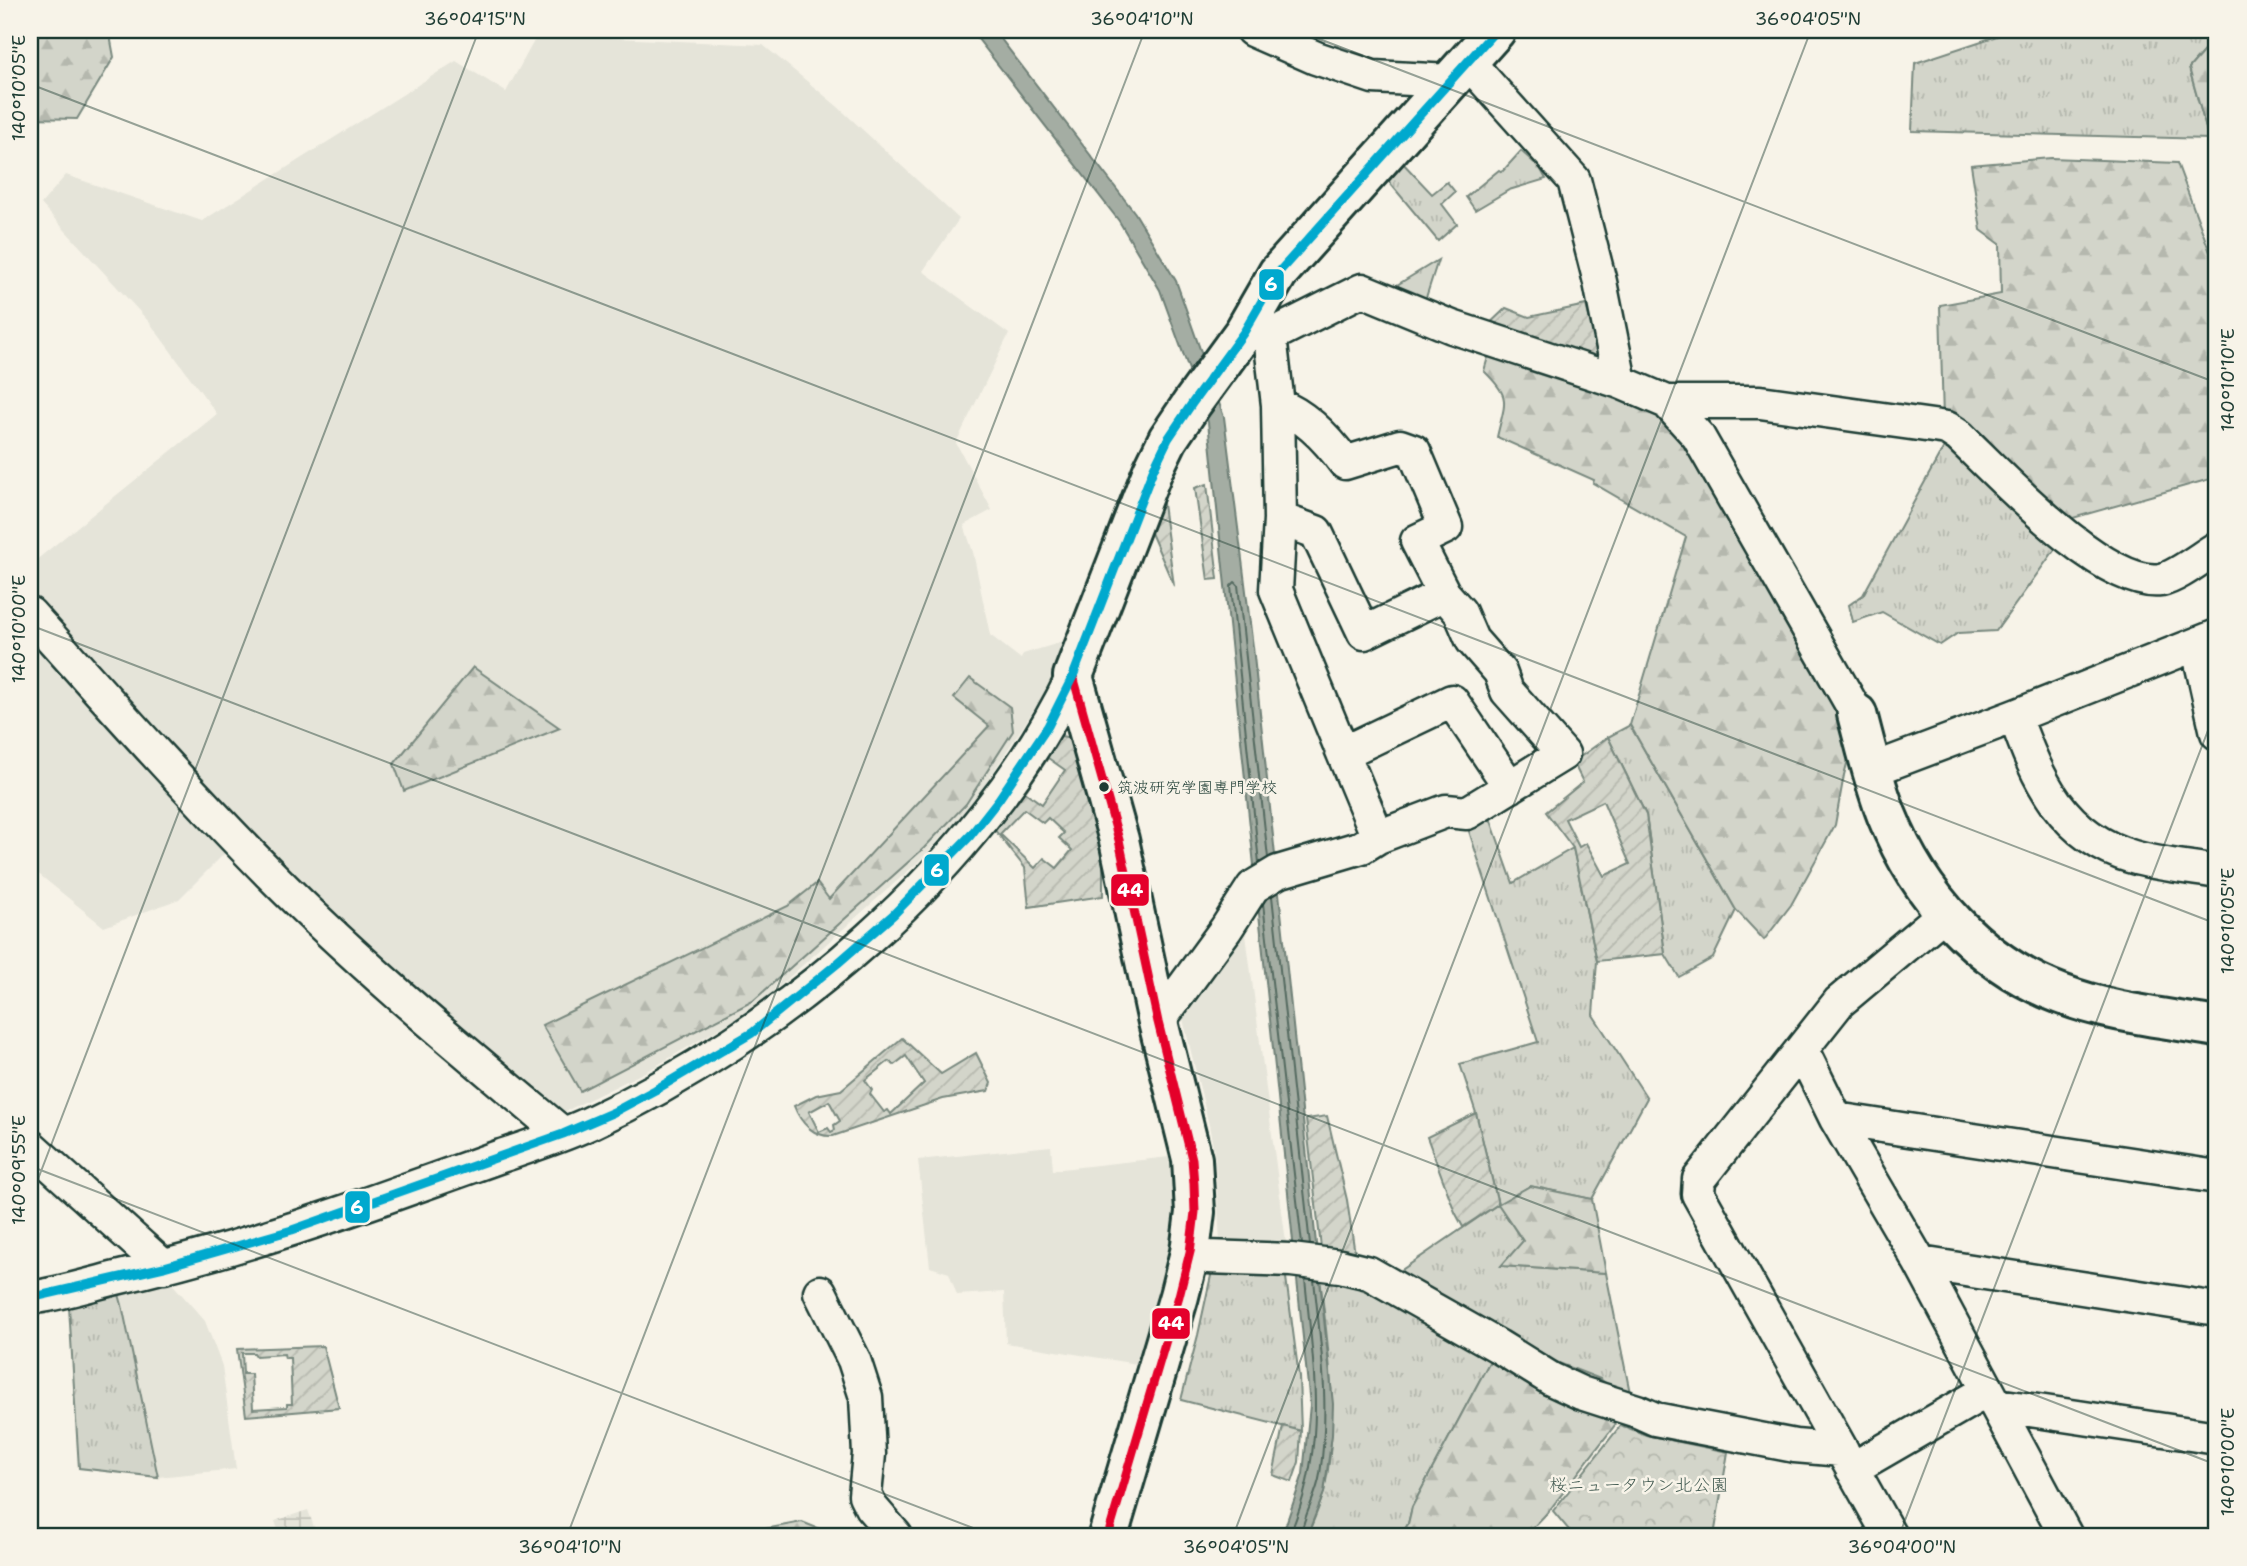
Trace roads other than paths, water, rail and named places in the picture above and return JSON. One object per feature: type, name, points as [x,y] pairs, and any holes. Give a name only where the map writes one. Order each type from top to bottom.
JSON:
[{"type":"street","points":[[1252,30],[1315,58],[1373,77],[1460,71],[1574,180],[1600,282],[1620,382]]},
{"type":"street","points":[[1378,837],[1276,590],[1280,519],[1278,405],[1257,334],[1278,272],[1496,30]]},
{"type":"street","points":[[30,1298],[164,1267],[292,1230],[563,1134],[655,1090],[752,1033],[893,915],[970,836],[999,799],[1048,726],[1073,676],[1153,470],[1168,439],[1204,388],[1257,334],[1363,290],[1452,327],[1620,382],[1667,402],[1760,402],[1947,428],[2070,538],[2101,561],[2139,578],[2162,580],[2217,548]]},
{"type":"street","points":[[1667,402],[1698,436],[1857,714],[1872,770],[1899,844],[1945,914],[1976,946],[2010,970],[2060,994],[2109,1008],[2217,1027]]},
{"type":"street","points":[[1158,1022],[1226,929],[1250,890],[1278,872],[1362,847],[1378,837],[1446,811],[1467,813],[1563,754],[1507,691],[1500,672],[1472,640],[1460,612],[1444,594],[1417,541],[1446,527],[1414,451],[1400,446],[1345,463],[1297,412],[1278,405]]},
{"type":"street","points":[[1280,519],[1316,532],[1364,633],[1444,594]]},
{"type":"street","points":[[30,614],[140,737],[271,875],[459,1047],[563,1134]]},
{"type":"street","points":[[1872,770],[2207,640],[2217,733]]},
{"type":"street","points":[[1073,676],[1119,840],[1158,1022],[1192,1159],[1195,1212],[1190,1252],[1180,1296],[1108,1536]]},
{"type":"street","points":[[1343,753],[1451,701],[1510,787]]},
{"type":"street","points":[[2015,716],[2030,760],[2046,790],[2068,819],[2095,841],[2133,858],[2217,872]]},
{"type":"street","points":[[1890,1536],[1698,1194],[1699,1179],[1839,1002],[1945,914]]},
{"type":"street","points":[[1802,1050],[1836,1119],[1920,1264],[1985,1402],[2066,1536]]},
{"type":"street","points":[[1836,1119],[2217,1177]]},
{"type":"street","points":[[30,1146],[164,1267]]},
{"type":"street","points":[[1190,1252],[1208,1257],[1304,1262],[1369,1273],[1498,1346],[1550,1379],[1604,1402],[1655,1419],[1847,1459],[1985,1402],[2217,1438]]},
{"type":"street","points":[[1920,1264],[2217,1309]]},
{"type":"street","points":[[820,1292],[854,1360],[866,1397],[869,1454],[865,1495],[871,1507],[896,1536]]},
{"type":"water","points":[[971,30],[994,30],[1135,213],[1176,281],[1224,417],[1253,647],[1333,1404],[1332,1435],[1324,1493],[1307,1536],[1282,1536],[1303,1474],[1310,1405],[1208,422],[1160,290],[1119,221]]},
{"type":"place","name":"筑波研究学園専門学校","points":[[1104,787]]},
{"type":"park label","name":"桜ニュータウン北公園","points":[[1639,1485]]}]
